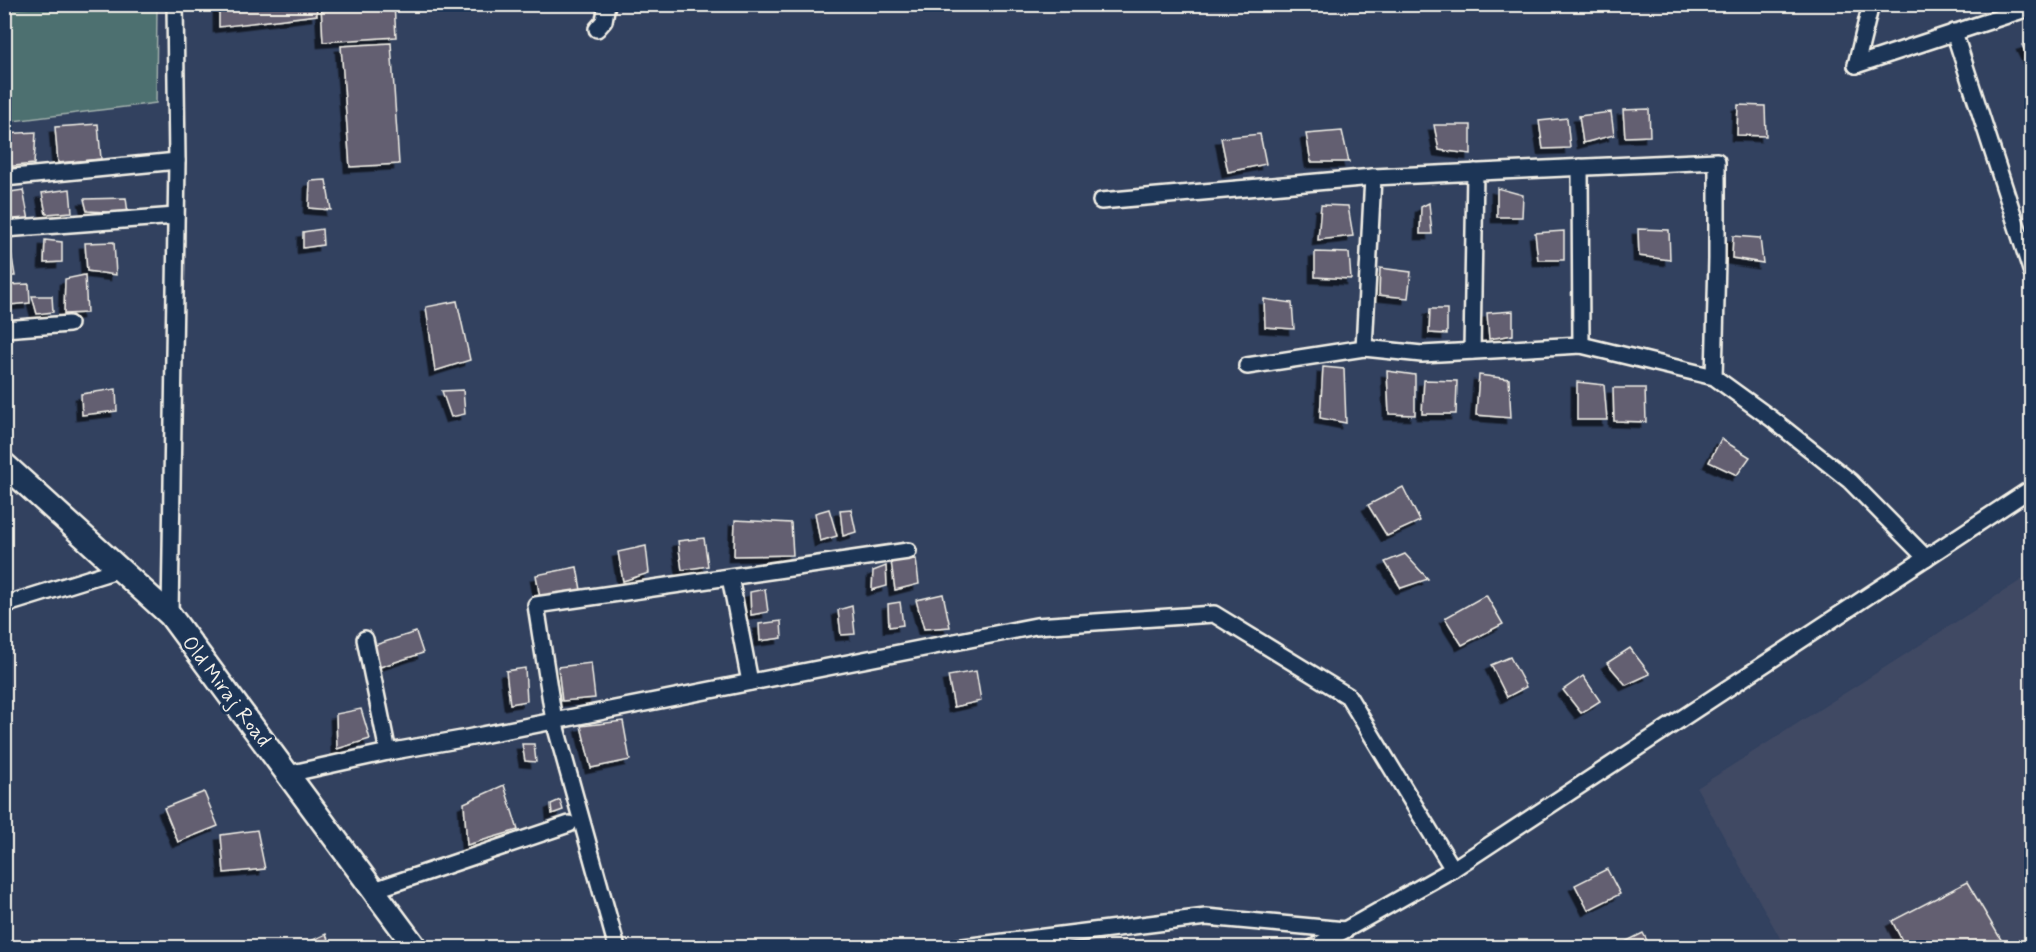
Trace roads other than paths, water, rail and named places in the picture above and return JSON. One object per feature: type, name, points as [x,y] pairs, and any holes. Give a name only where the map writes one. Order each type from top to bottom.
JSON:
[{"type":"main road","name":"Old Miraj Road","points":[[4,464],[170,615],[416,948]]},
{"type":"street","points":[[170,615],[177,161],[175,4]]},
{"type":"street","points":[[597,29],[604,21],[607,4]]},
{"type":"street","points":[[1871,4],[1856,65],[2031,7]]},
{"type":"street","points":[[1954,32],[2031,273]]},
{"type":"street","points":[[1101,201],[1373,177],[1717,160],[1714,377]]},
{"type":"street","points":[[4,178],[177,161]]},
{"type":"street","points":[[1580,167],[1581,345]]},
{"type":"street","points":[[1472,351],[1475,172]]},
{"type":"street","points":[[1364,348],[1373,177]]},
{"type":"street","points":[[4,229],[176,216]]},
{"type":"street","points":[[4,329],[69,324]]},
{"type":"street","points":[[1247,366],[1364,348],[1422,354],[1581,345],[1714,377],[1772,419],[1850,481],[1926,558]]},
{"type":"street","points":[[1313,948],[1453,869],[2031,488]]},
{"type":"street","points":[[617,948],[554,721],[536,605],[908,551]]},
{"type":"street","points":[[4,605],[120,569]]},
{"type":"street","points":[[730,577],[750,682]]},
{"type":"street","points":[[288,774],[388,752],[1036,626],[1214,614],[1348,696],[1453,869]]},
{"type":"street","points":[[365,639],[388,752]]},
{"type":"street","points":[[374,890],[569,824]]},
{"type":"street","points":[[954,948],[1206,917],[1345,930]]}]
